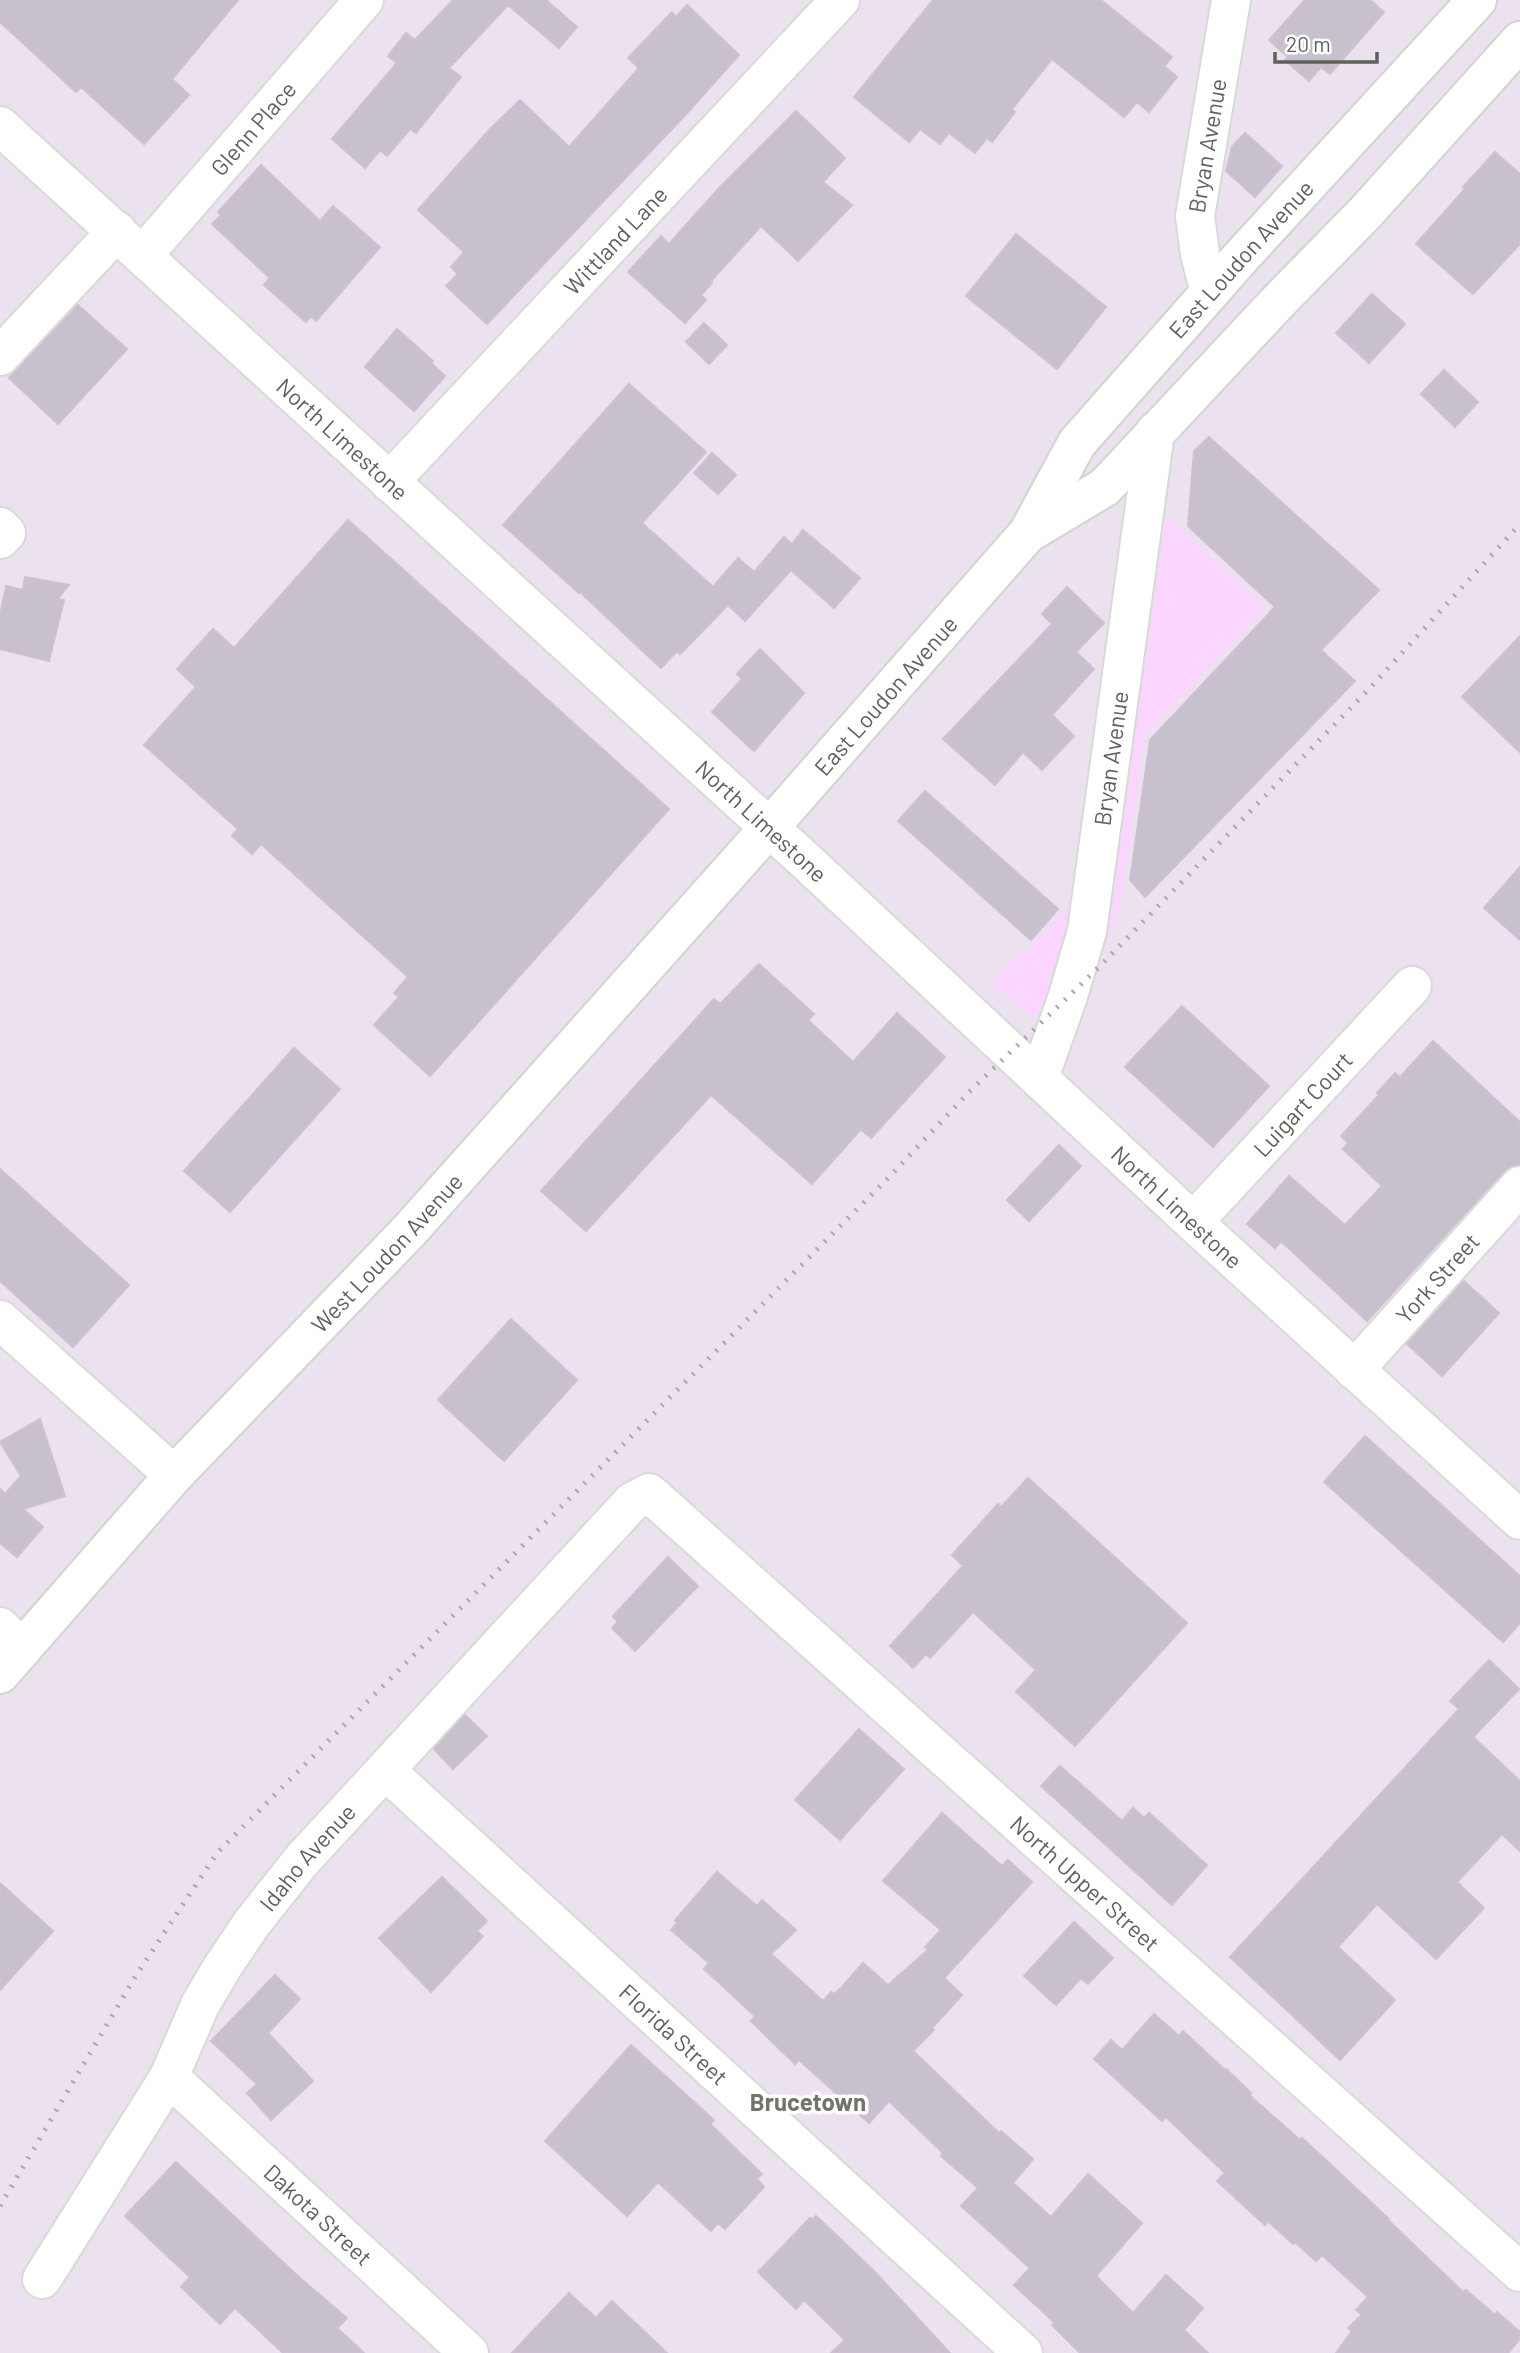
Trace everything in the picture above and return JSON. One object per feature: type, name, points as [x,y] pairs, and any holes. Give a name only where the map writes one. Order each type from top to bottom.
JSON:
[{"type":"street","name":"Glenn Place","points":[[0,356],[130,243],[364,0]]},
{"type":"street","name":"Wittland Lane","points":[[389,482],[840,0]]},
{"type":"street","name":"Bryan Avenue","points":[[1210,292],[1200,254],[1195,216],[1231,0]]},
{"type":"street","name":"East Loudon Avenue","points":[[769,828],[1028,533],[1077,443],[1210,292],[1477,0]]},
{"type":"street","name":"East Loudon Avenue","points":[[1028,533],[1105,487],[1275,304],[1366,212],[1520,41]]},
{"type":"street","name":"North Limestone","points":[[0,126],[769,828],[1192,1222],[1520,1520]]},
{"type":"street","name":"Bryan Avenue","points":[[1039,1078],[1068,996],[1087,931],[1155,432]]},
{"type":"street","points":[[0,527],[6,533],[0,539]]},
{"type":"street","name":"West Loudon Avenue","points":[[7,1650],[409,1231],[769,828]]},
{"type":"street","name":"Luigart Court","points":[[1192,1222],[1412,986]]},
{"type":"street","name":"York Street","points":[[1354,1370],[1520,1186]]},
{"type":"street","points":[[0,1320],[174,1475]]},
{"type":"street","name":"Idaho Avenue","points":[[42,2279],[169,2077],[200,2005],[252,1923],[302,1860],[632,1502],[649,1493]]},
{"type":"street","name":"North Upper Street","points":[[649,1493],[1520,2272]]},
{"type":"street","name":"Florida Street","points":[[386,1770],[1023,2353]]},
{"type":"street","name":"Dakota Street","points":[[169,2077],[469,2353]]},
{"type":"shaded area","points":[[1173,522],[1266,608],[1145,735],[1120,906],[1104,951],[1032,1016],[990,984],[1066,911],[1085,852],[1134,529]]},
{"type":"building","points":[[0,0],[238,0],[172,79],[189,95],[144,144],[81,87],[76,92],[0,22]]},
{"type":"building","points":[[453,0],[546,0],[577,27],[559,48],[508,5],[449,68],[461,77],[416,133],[410,129],[387,156],[380,150],[365,168],[332,139],[397,63],[388,56],[406,33],[415,40]]},
{"type":"building","points":[[933,0],[1101,0],[1172,57],[1164,66],[1177,77],[1149,112],[1137,102],[1124,117],[1052,59],[1012,109],[1015,112],[992,142],[987,138],[975,153],[949,133],[940,144],[920,129],[909,142],[854,97]]},
{"type":"building","points":[[1305,0],[1370,0],[1384,12],[1330,74],[1321,67],[1309,81],[1285,60],[1288,57],[1269,40]]},
{"type":"building","points":[[687,5],[739,55],[487,324],[446,286],[458,274],[451,267],[464,252],[418,210],[490,129],[520,100],[569,147],[639,68],[628,58],[672,12],[676,17]]},
{"type":"building","points":[[796,111],[845,158],[823,182],[852,205],[798,261],[761,226],[711,281],[701,295],[706,300],[685,323],[628,272],[661,236],[669,244],[721,186]]},
{"type":"building","points":[[1245,133],[1282,166],[1255,197],[1226,171],[1232,147]]},
{"type":"building","points":[[1495,152],[1520,174],[1520,244],[1473,294],[1416,244]]},
{"type":"building","points":[[261,165],[320,221],[333,206],[380,247],[316,321],[311,316],[306,322],[264,285],[270,278],[212,224],[221,215],[218,212]]},
{"type":"building","points":[[1016,234],[1106,307],[1057,369],[966,296]]},
{"type":"building","points":[[1372,294],[1405,324],[1369,363],[1336,333]]},
{"type":"building","points":[[78,305],[127,349],[58,424],[9,378]]},
{"type":"building","points":[[704,323],[727,345],[709,364],[686,342]]},
{"type":"building","points":[[397,329],[433,361],[431,363],[445,376],[414,411],[365,367]]},
{"type":"building","points":[[1444,370],[1478,402],[1455,427],[1421,394]]},
{"type":"building","points":[[629,384],[706,452],[642,523],[713,587],[738,558],[754,572],[784,537],[792,544],[803,530],[860,578],[834,608],[791,570],[745,621],[728,605],[680,654],[677,651],[661,668],[503,525]]},
{"type":"building","points":[[1209,437],[1379,590],[1321,650],[1355,681],[1145,897],[1130,880],[1150,740],[1275,607],[1188,526],[1194,451]]},
{"type":"building","points":[[712,453],[736,475],[718,494],[694,473]]},
{"type":"building","points":[[348,520],[669,809],[430,1076],[374,1025],[399,997],[394,993],[408,977],[261,844],[252,854],[232,836],[238,829],[144,745],[196,687],[177,669],[213,629],[234,648]]},
{"type":"building","points":[[25,577],[69,585],[57,599],[64,600],[49,661],[0,649],[0,616],[6,586],[23,590]]},
{"type":"building","points":[[1067,587],[1104,623],[1076,652],[1094,669],[1052,715],[1074,736],[1042,770],[1023,752],[995,785],[943,739],[1052,624],[1042,614]]},
{"type":"building","points":[[1520,636],[1520,752],[1462,697]]},
{"type":"building","points":[[760,649],[804,693],[754,751],[712,712],[742,679],[737,674]]},
{"type":"building","points":[[925,791],[1058,909],[1031,940],[898,821]]},
{"type":"building","points":[[1520,867],[1520,940],[1484,908]]},
{"type":"building","points":[[759,964],[814,1014],[808,1020],[853,1062],[897,1013],[945,1057],[871,1138],[861,1129],[812,1184],[711,1095],[586,1231],[541,1191],[714,999],[720,1004]]},
{"type":"building","points":[[1182,1006],[1269,1086],[1213,1147],[1125,1067]]},
{"type":"building","points":[[1433,1041],[1520,1122],[1520,1164],[1504,1171],[1367,1321],[1281,1241],[1275,1248],[1247,1224],[1289,1176],[1345,1225],[1382,1186],[1343,1149],[1348,1143],[1341,1136],[1379,1095],[1377,1093],[1395,1073],[1400,1077]]},
{"type":"building","points":[[294,1048],[340,1089],[230,1212],[184,1171]]},
{"type":"building","points":[[1059,1145],[1081,1166],[1029,1221],[1007,1200]]},
{"type":"building","points":[[0,1169],[129,1285],[73,1347],[0,1281]]},
{"type":"building","points":[[1464,1281],[1499,1313],[1442,1376],[1407,1344]]},
{"type":"building","points":[[511,1319],[577,1380],[504,1461],[438,1400]]},
{"type":"building","points":[[40,1419],[65,1496],[23,1509],[43,1527],[17,1557],[0,1543],[0,1489],[5,1494],[21,1476],[0,1442]]},
{"type":"building","points":[[1365,1436],[1520,1576],[1520,1623],[1503,1642],[1324,1482]]},
{"type":"building","points":[[1028,1478],[1187,1623],[1075,1746],[1016,1692],[1036,1670],[973,1612],[930,1658],[926,1654],[913,1668],[890,1646],[963,1566],[952,1555],[998,1504],[1001,1507]]},
{"type":"building","points":[[668,1557],[698,1586],[635,1651],[612,1628],[618,1622],[613,1616]]},
{"type":"building","points":[[1489,1660],[1519,1689],[1473,1737],[1520,1781],[1520,1851],[1502,1834],[1457,1882],[1484,1908],[1436,1959],[1377,1904],[1338,1947],[1395,2000],[1340,2060],[1230,1957],[1459,1709],[1450,1701]]},
{"type":"building","points":[[465,1715],[487,1736],[453,1769],[434,1749]]},
{"type":"building","points":[[859,1729],[904,1769],[840,1840],[795,1800]]},
{"type":"building","points":[[1060,1766],[1122,1821],[1133,1808],[1144,1818],[1149,1813],[1207,1865],[1172,1905],[1041,1786]]},
{"type":"building","points":[[942,1813],[1002,1866],[1008,1860],[1032,1882],[944,1978],[962,1995],[913,2051],[999,2133],[1001,2131],[1033,2159],[1013,2183],[1051,2217],[1088,2174],[1142,2223],[1096,2276],[1133,2313],[1166,2275],[1203,2308],[1184,2330],[1208,2353],[1080,2353],[1052,2325],[1055,2323],[1014,2285],[1030,2268],[961,2206],[978,2188],[941,2156],[943,2153],[889,2101],[869,2123],[799,2060],[795,2064],[751,2021],[755,2016],[704,1969],[709,1963],[671,1930],[677,1923],[675,1920],[717,1872],[757,1906],[762,1900],[796,1930],[771,1954],[823,2001],[831,1992],[834,1994],[841,1988],[863,1963],[888,1985],[928,1950],[925,1947],[941,1930],[883,1881]]},
{"type":"building","points":[[442,1877],[487,1921],[477,1931],[483,1936],[431,1992],[379,1938]]},
{"type":"building","points":[[0,1883],[53,1931],[0,1990]]},
{"type":"building","points":[[1074,1922],[1113,1958],[1088,1984],[1081,1978],[1056,2005],[1024,1976]]},
{"type":"building","points":[[275,1975],[300,1999],[268,2033],[313,2081],[271,2120],[247,2093],[257,2084],[211,2041]]},
{"type":"building","points":[[1154,2014],[1179,2036],[1183,2031],[1226,2069],[1251,2093],[1249,2095],[1300,2140],[1302,2138],[1463,2292],[1466,2290],[1520,2332],[1520,2339],[1508,2353],[1336,2353],[1352,2331],[1348,2328],[1362,2315],[1356,2310],[1368,2297],[1322,2255],[1316,2261],[1268,2221],[1265,2225],[1217,2181],[1225,2173],[1166,2117],[1162,2121],[1094,2059],[1111,2040],[1122,2050]]},
{"type":"building","points":[[631,2045],[714,2120],[710,2124],[762,2174],[757,2179],[764,2187],[725,2229],[718,2223],[711,2231],[658,2182],[627,2216],[545,2141]]},
{"type":"building","points":[[176,2162],[301,2279],[347,2318],[337,2328],[364,2353],[283,2353],[235,2308],[220,2324],[181,2287],[190,2277],[125,2216]]},
{"type":"building","points":[[816,2216],[874,2271],[950,2353],[831,2353],[845,2340],[804,2300],[796,2309],[758,2272],[810,2218]]},
{"type":"building","points":[[569,2293],[596,2318],[612,2301],[667,2353],[512,2353]]},
{"type":"railway","points":[[0,2206],[135,1977],[217,1853],[894,1172],[969,1092],[1100,966],[1370,688],[1520,524]]},
{"type":"district","name":"Brucetown","points":[[808,2101]]}]
